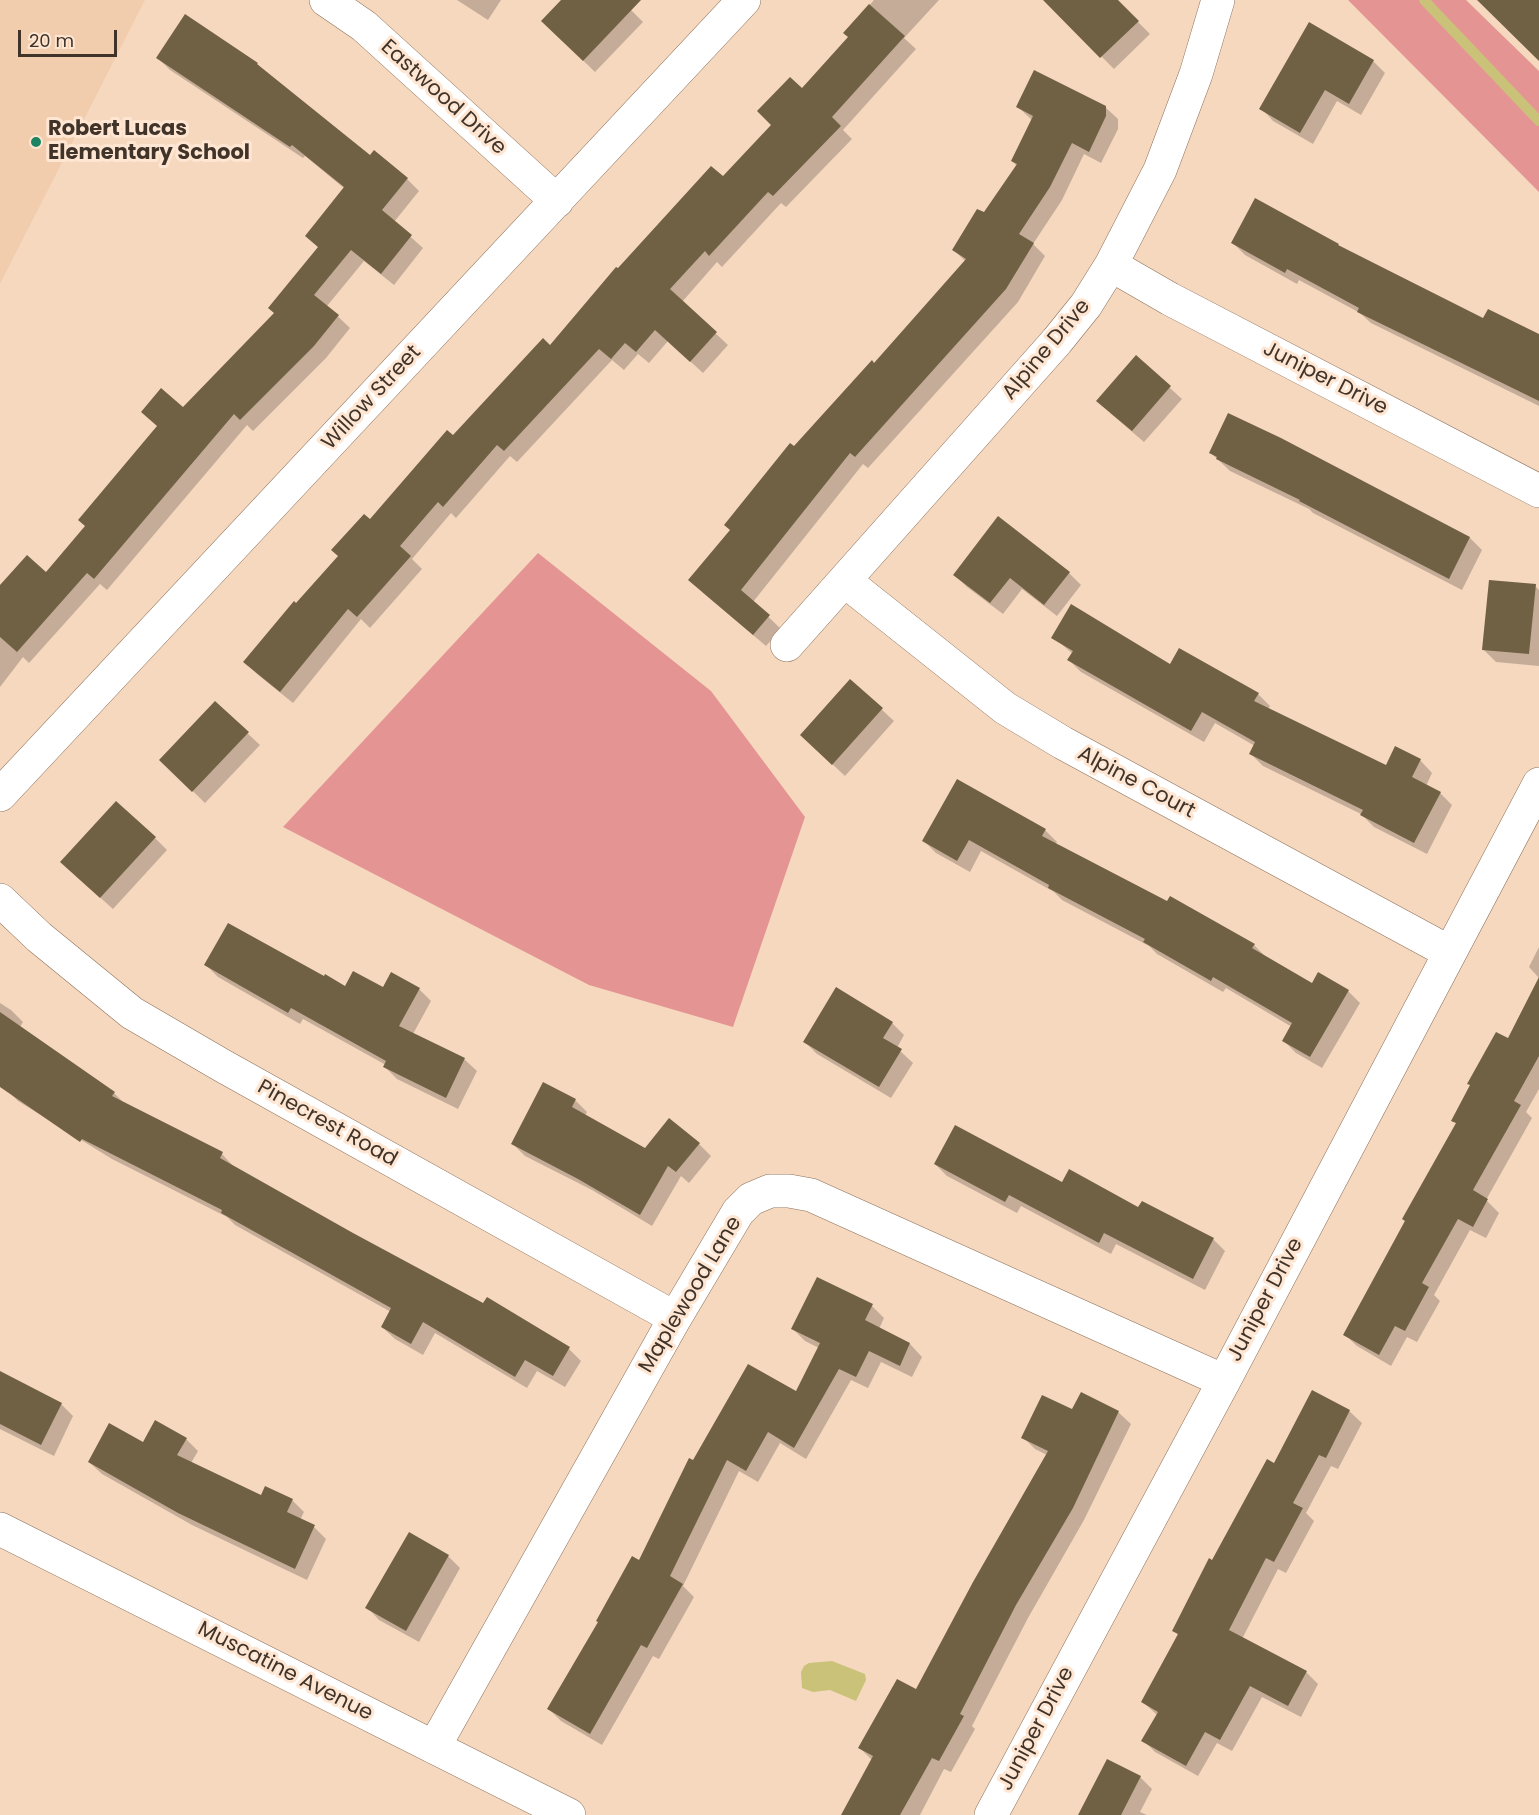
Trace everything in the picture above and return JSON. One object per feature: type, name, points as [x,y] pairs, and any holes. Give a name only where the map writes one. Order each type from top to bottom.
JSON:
[{"type":"street","name":"Eastwood Drive","points":[[326,0],[364,26],[556,201]]},
{"type":"street","name":"Willow Street","points":[[0,795],[744,0]]},
{"type":"street","name":"Alpine Drive","points":[[787,645],[1057,341],[1086,304],[1111,265],[1160,170],[1196,74],[1218,0]]},
{"type":"street","name":"Juniper Drive","points":[[1111,265],[1170,299],[1539,491]]},
{"type":"street","name":"Alpine Court","points":[[844,581],[1005,708],[1073,748],[1449,952]]},
{"type":"street","name":"Juniper Drive","points":[[991,1815],[1224,1381],[1539,784]]},
{"type":"street","name":"Pinecrest Road","points":[[0,900],[39,937],[132,1013],[675,1318]]},
{"type":"street","name":"Maplewood Lane","points":[[434,1747],[675,1318],[738,1212],[751,1200],[770,1191],[789,1191],[811,1195],[835,1205],[1224,1381]]},
{"type":"street","name":"Muscatine Avenue","points":[[0,1529],[569,1815]]},
{"type":"shaded area","name":"Robert Lucas Elementary School","points":[[0,0],[145,0],[0,284]]},
{"type":"shaded area","points":[[1348,0],[1466,0],[1539,71],[1539,192]]},
{"type":"shaded area","points":[[538,553],[711,691],[805,817],[733,1027],[589,985],[283,827]]},
{"type":"shaded area","points":[[832,1661],[865,1674],[866,1680],[856,1701],[830,1690],[813,1692],[802,1688],[801,1672],[804,1666],[809,1663]]},
{"type":"building","points":[[561,0],[641,0],[583,61],[541,21]]},
{"type":"building","points":[[1043,0],[1118,0],[1139,21],[1100,58]]},
{"type":"building","points":[[1477,0],[1539,0],[1539,61]]},
{"type":"building","points":[[869,4],[905,36],[832,117],[841,126],[773,196],[768,192],[709,256],[705,251],[670,289],[717,332],[690,362],[655,330],[636,352],[625,343],[611,359],[599,349],[504,451],[497,445],[443,507],[438,502],[400,546],[411,556],[357,617],[348,609],[280,692],[243,662],[294,601],[296,603],[338,556],[331,550],[364,514],[370,519],[447,430],[453,435],[543,338],[550,345],[616,267],[618,268],[711,166],[723,176],[771,125],[757,111],[790,77],[802,88],[848,37],[843,33]]},
{"type":"building","points":[[185,14],[258,63],[370,155],[374,150],[408,178],[382,210],[412,235],[381,274],[351,250],[314,295],[339,315],[314,346],[240,420],[234,414],[94,579],[87,573],[17,652],[0,637],[0,585],[27,555],[46,572],[85,526],[78,520],[157,426],[141,412],[161,388],[183,407],[274,313],[268,308],[318,247],[305,236],[344,187],[292,145],[290,147],[156,58]]},
{"type":"building","points":[[1309,22],[1374,60],[1349,104],[1325,90],[1300,133],[1259,109]]},
{"type":"building","points":[[1034,70],[1106,106],[1106,116],[1089,152],[1072,143],[1050,187],[1019,234],[1034,243],[1006,289],[855,457],[850,453],[741,590],[770,615],[753,635],[688,580],[730,530],[724,525],[790,443],[794,446],[872,360],[874,363],[966,259],[952,250],[977,209],[984,212],[1017,164],[1011,161],[1033,116],[1016,107]]},
{"type":"building","points":[[1255,198],[1338,245],[1483,318],[1488,309],[1539,334],[1539,401],[1357,312],[1359,308],[1287,269],[1285,273],[1231,243]]},
{"type":"building","points":[[1136,355],[1171,386],[1132,431],[1096,401]]},
{"type":"building","points":[[1228,413],[1281,438],[1470,537],[1449,579],[1300,500],[1216,459],[1217,457],[1209,453]]},
{"type":"building","points":[[998,516],[1070,572],[1044,605],[1010,578],[990,603],[953,575]]},
{"type":"building","points":[[1489,580],[1536,584],[1529,654],[1482,650]]},
{"type":"building","points":[[1071,604],[1170,664],[1179,648],[1259,693],[1254,701],[1386,765],[1395,746],[1421,759],[1412,777],[1441,792],[1414,843],[1360,815],[1363,810],[1249,754],[1255,742],[1202,712],[1191,731],[1067,660],[1073,651],[1051,638]]},
{"type":"building","points":[[850,679],[883,708],[832,765],[800,735]]},
{"type":"building","points":[[215,701],[249,732],[192,792],[159,760]]},
{"type":"building","points":[[957,779],[1046,829],[1042,836],[1167,901],[1170,896],[1255,944],[1252,948],[1312,983],[1318,972],[1349,990],[1310,1057],[1282,1041],[1292,1023],[1213,977],[1211,981],[1143,942],[1145,939],[1048,888],[1049,885],[969,840],[957,861],[922,841]]},
{"type":"building","points":[[116,801],[156,837],[100,898],[60,862]]},
{"type":"building","points":[[228,923],[345,986],[353,971],[383,987],[391,972],[420,988],[399,1026],[465,1058],[446,1098],[383,1067],[386,1061],[291,1008],[288,1013],[204,965]]},
{"type":"building","points":[[1539,977],[1539,1056],[1514,1101],[1521,1105],[1473,1190],[1488,1199],[1473,1227],[1458,1219],[1422,1283],[1429,1287],[1405,1331],[1395,1326],[1379,1355],[1343,1335],[1405,1221],[1402,1219],[1456,1123],[1451,1121],[1470,1085],[1467,1084],[1496,1032],[1508,1038]]},
{"type":"building","points":[[836,987],[893,1022],[883,1038],[902,1049],[879,1087],[803,1042]]},
{"type":"building","points":[[0,1012],[115,1092],[112,1096],[223,1152],[220,1158],[353,1233],[483,1303],[487,1297],[570,1347],[553,1376],[525,1360],[515,1377],[423,1322],[411,1344],[381,1327],[391,1308],[221,1213],[222,1210],[82,1139],[80,1142],[0,1087]]},
{"type":"building","points":[[543,1082],[576,1099],[572,1107],[645,1148],[669,1118],[700,1143],[676,1172],[668,1166],[640,1215],[511,1144]]},
{"type":"building","points":[[955,1125],[1062,1182],[1069,1169],[1138,1207],[1142,1201],[1214,1238],[1193,1279],[1104,1233],[1099,1243],[1009,1195],[1005,1202],[934,1164]]},
{"type":"building","points":[[817,1277],[873,1304],[865,1320],[910,1343],[900,1366],[869,1351],[856,1377],[839,1369],[794,1448],[768,1432],[746,1471],[727,1460],[670,1576],[683,1584],[647,1648],[641,1645],[590,1734],[547,1709],[598,1622],[596,1621],[632,1556],[639,1560],[689,1458],[693,1460],[748,1364],[796,1391],[820,1343],[791,1329]]},
{"type":"building","points":[[0,1371],[62,1403],[41,1445],[0,1424]]},
{"type":"building","points":[[1312,1390],[1350,1410],[1326,1458],[1319,1455],[1293,1503],[1303,1508],[1274,1562],[1266,1558],[1229,1630],[1307,1671],[1288,1706],[1250,1686],[1220,1740],[1205,1732],[1186,1766],[1141,1741],[1158,1712],[1141,1702],[1178,1634],[1172,1631],[1209,1558],[1212,1560],[1267,1459],[1274,1463]]},
{"type":"building","points":[[1081,1392],[1119,1411],[1073,1508],[1016,1605],[960,1714],[964,1716],[939,1761],[932,1758],[900,1815],[841,1815],[873,1756],[858,1748],[897,1679],[916,1689],[973,1582],[1048,1451],[1021,1438],[1042,1395],[1072,1409]]},
{"type":"building","points":[[155,1420],[187,1438],[177,1455],[261,1495],[265,1486],[293,1499],[287,1512],[315,1525],[295,1569],[178,1513],[88,1462],[109,1423],[143,1442]]},
{"type":"building","points":[[409,1532],[449,1555],[406,1631],[365,1608]]},
{"type":"building","points":[[1107,1759],[1141,1776],[1121,1815],[1078,1815]]},
{"type":"waterway","points":[[1424,0],[1539,121]]},
{"type":"place","name":"Robert Lucas Elementary School","points":[[36,142]]}]
